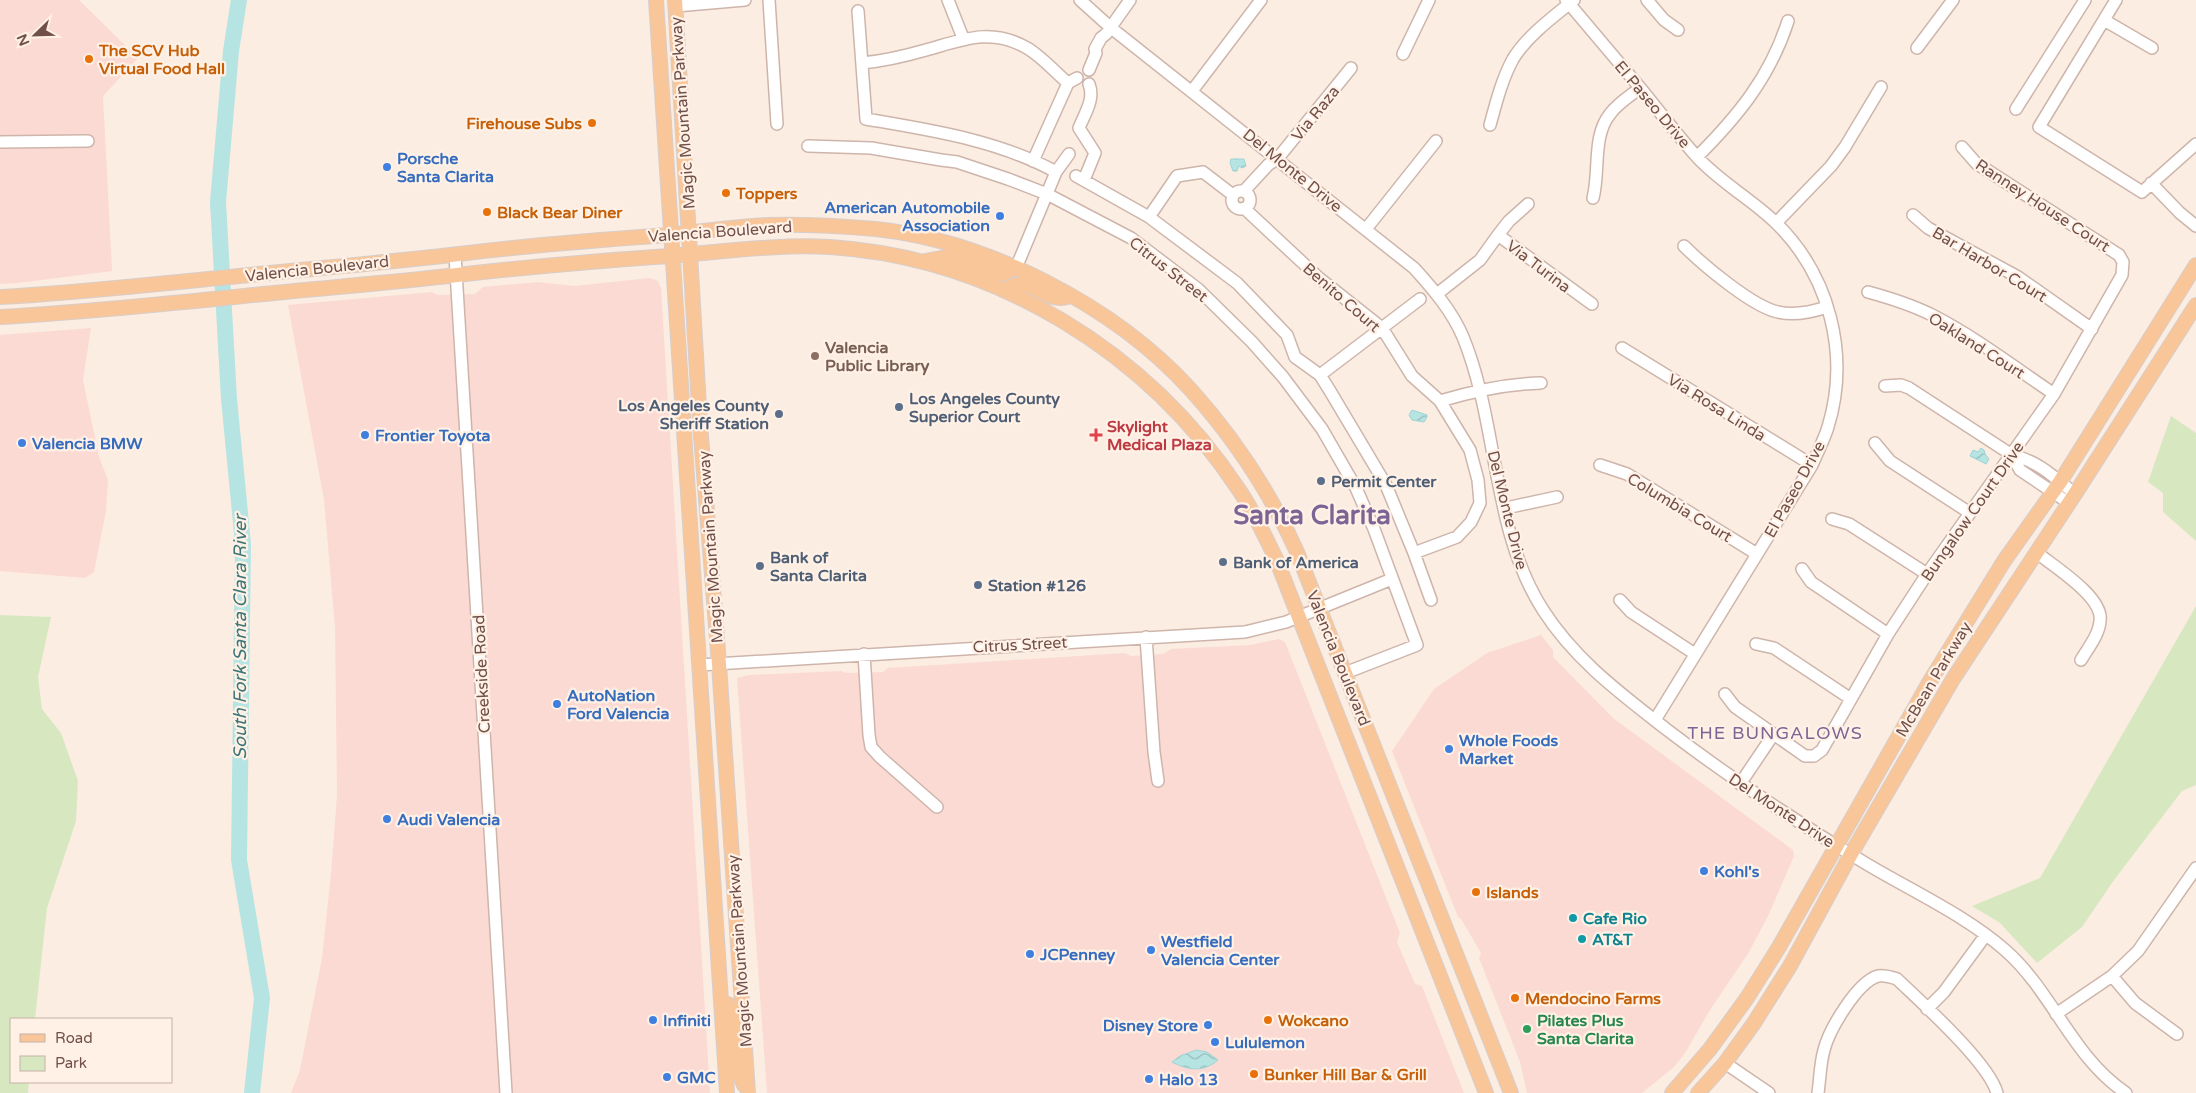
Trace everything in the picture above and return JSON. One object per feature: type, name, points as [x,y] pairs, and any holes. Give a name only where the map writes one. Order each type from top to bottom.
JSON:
[{"type":"main road","name":"Magic Mountain Parkway","points":[[656,0],[726,1093]]},
{"type":"main road","name":"Magic Mountain Parkway","points":[[675,3],[700,423],[719,664],[747,1093]]},
{"type":"main road","name":"Valencia Boulevard","points":[[0,297],[64,293],[270,273],[521,246],[767,225],[877,229],[930,239],[971,250],[1016,268],[1070,296],[1134,339],[1190,390],[1238,448],[1270,498],[1297,552],[1511,1093]]},
{"type":"main road","name":"Valencia Boulevard","points":[[0,316],[188,302],[524,267],[689,253],[768,247],[814,247],[870,252],[922,262],[1005,290],[1063,320],[1093,340],[1150,385],[1178,412],[1202,440],[1241,492],[1259,523],[1276,559],[1486,1093]]},
{"type":"main road","points":[[922,262],[946,257],[1002,274],[1016,268]]},
{"type":"main road","name":"McBean Parkway","points":[[1672,1093],[1710,1049],[1747,998],[1779,947],[1926,689],[1999,569],[2056,488],[2196,265]]},
{"type":"main road","points":[[1005,290],[1015,284],[1021,284],[1053,297],[1070,296]]},
{"type":"main road","name":"McBean Parkway","points":[[1698,1093],[1725,1063],[1754,1023],[1790,966],[1851,854],[1953,679],[2072,499],[2196,305]]},
{"type":"main road","points":[[1202,440],[1209,435],[1217,435],[1253,486],[1270,498]]},
{"type":"main road","points":[[720,1000],[730,1006],[735,1064],[747,1093]]},
{"type":"street","points":[[675,3],[745,0]]},
{"type":"street","points":[[768,0],[777,124]]},
{"type":"street","points":[[948,0],[963,38]]},
{"type":"street","name":"Del Monte Drive","points":[[1080,0],[1107,32],[1192,91],[1278,158],[1414,268],[1437,294],[1462,335],[1470,356],[1518,560],[1526,579],[1556,628],[1575,652],[1606,682],[1740,784],[1986,936],[2006,951],[2030,976],[2078,1047],[2099,1071],[2126,1093]]},
{"type":"street","points":[[1089,70],[1096,53],[1101,51],[1106,41],[1107,32],[1130,0]]},
{"type":"street","points":[[1192,91],[1262,0]]},
{"type":"street","points":[[1403,54],[1429,0]]},
{"type":"street","points":[[1647,0],[1664,20],[1678,30]]},
{"type":"street","points":[[1918,48],[1953,0]]},
{"type":"street","points":[[2016,109],[2085,0]]},
{"type":"street","points":[[2116,0],[2040,127],[2142,192],[2196,144]]},
{"type":"street","points":[[1490,125],[1501,87],[1513,59],[1528,40],[1570,1]]},
{"type":"street","name":"El Paseo Drive","points":[[1570,1],[1697,157],[1723,183],[1776,223],[1796,246],[1819,285],[1828,307],[1833,328],[1837,377],[1828,428],[1812,465],[1654,720]]},
{"type":"street","points":[[858,11],[866,118],[981,142],[1033,161],[1056,172]]},
{"type":"street","points":[[2104,20],[2152,48]]},
{"type":"street","points":[[1697,157],[1730,124],[1751,96],[1780,44],[1788,21]]},
{"type":"street","points":[[862,63],[880,62],[963,38],[977,36],[1008,39],[1028,48],[1072,80],[1082,84],[1089,84]]},
{"type":"street","name":"Via Raza","points":[[1243,198],[1268,165],[1278,158],[1351,68]]},
{"type":"street","points":[[1033,161],[1072,80],[1082,70],[1089,70]]},
{"type":"street","points":[[1089,70],[1093,77],[1089,84]]},
{"type":"street","points":[[1089,84],[1092,92],[1091,99],[1079,128],[1095,153],[1080,178],[1149,217],[1236,282],[1287,335],[1295,357],[1320,375],[1386,485],[1431,600]]},
{"type":"street","points":[[1776,223],[1831,166],[1845,147],[1881,87]]},
{"type":"street","points":[[1593,198],[1597,184],[1602,126],[1610,113],[1640,88]]},
{"type":"street","points":[[0,142],[88,141]]},
{"type":"street","points":[[1366,229],[1436,141]]},
{"type":"street","name":"Citrus Street","points":[[808,146],[871,148],[957,162],[1046,194],[1131,238],[1198,289],[1252,342],[1316,421],[1340,458],[1374,529],[1417,645],[1345,674]]},
{"type":"street","name":"Ranney House Court","points":[[1962,147],[1976,163],[2119,255],[2123,262]]},
{"type":"street","points":[[1016,268],[1056,172],[1069,154]]},
{"type":"street","name":"Benito Court","points":[[1149,217],[1177,176],[1203,172],[1243,198],[1319,278],[1382,328],[1412,376],[1440,401],[1470,450],[1478,480],[1480,503],[1471,522],[1457,537],[1414,553]]},
{"type":"street","points":[[2151,183],[2180,213],[2196,226]]},
{"type":"street","name":"Via Turina","points":[[1528,204],[1509,221],[1498,235],[1592,304]]},
{"type":"street","name":"Bar Harbor Court","points":[[1913,215],[1928,228],[2018,278],[2092,329]]},
{"type":"street","points":[[1437,294],[1480,260],[1498,235]]},
{"type":"street","points":[[1684,246],[1705,267],[1766,308],[1791,314],[1828,307]]},
{"type":"street","name":"Creekside Road","points":[[455,254],[506,1093]]},
{"type":"street","name":"Bungalow Court Drive","points":[[1773,734],[1805,756],[1814,756],[1822,750],[1888,634],[1927,574],[2054,394],[2122,275],[2123,262]]},
{"type":"street","name":"Oakland Court","points":[[1868,292],[1898,301],[1932,315],[1968,336],[2054,394]]},
{"type":"street","points":[[1320,375],[1420,299]]},
{"type":"street","name":"Via Rosa Linda","points":[[1622,348],[1812,465]]},
{"type":"street","points":[[1440,401],[1478,390],[1512,384],[1541,383]]},
{"type":"street","points":[[1885,386],[1909,388],[2012,455],[2028,459],[2056,488],[2072,499]]},
{"type":"street","points":[[1874,443],[1890,461],[1970,513]]},
{"type":"street","name":"Columbia Court","points":[[1600,466],[1627,474],[1757,554]]},
{"type":"street","points":[[1506,508],[1557,497]]},
{"type":"street","points":[[1832,519],[1849,524],[1927,574]]},
{"type":"street","points":[[2036,552],[2092,598],[2100,610],[2101,620],[2098,632],[2081,660]]},
{"type":"street","points":[[1802,569],[1811,582],[1888,634]]},
{"type":"street","name":"Citrus Street","points":[[699,665],[1245,632],[1269,627],[1299,617],[1392,579]]},
{"type":"street","points":[[1620,600],[1631,612],[1695,654]]},
{"type":"street","points":[[1146,637],[1152,735],[1158,781]]},
{"type":"street","points":[[1756,644],[1774,648],[1851,698]]},
{"type":"street","points":[[864,654],[868,735],[871,747],[937,807]]},
{"type":"street","points":[[1725,694],[1735,707],[1773,734],[1740,784]]},
{"type":"street","points":[[2056,1014],[2112,976],[2138,951],[2196,868]]},
{"type":"street","points":[[1927,1009],[1944,992],[1986,936]]},
{"type":"street","points":[[1818,1093],[1823,1053],[1832,1029],[1861,988],[1878,976],[1897,979],[1981,1064],[1996,1086],[1997,1093]]},
{"type":"street","points":[[2112,976],[2134,1003],[2177,1034]]},
{"type":"street","points":[[1725,1063],[1769,1093]]},
{"type":"shaded area","points":[[0,0],[79,0],[138,58],[103,96],[112,271],[0,284]]},
{"type":"shaded area","points":[[650,278],[658,281],[661,288],[710,1093],[291,1093],[300,1070],[322,958],[337,795],[335,627],[324,500],[288,305],[432,292],[437,295],[475,294],[483,287],[538,282],[574,286]]},
{"type":"shaded area","points":[[91,328],[83,380],[99,457],[108,480],[106,511],[94,572],[85,578],[0,571],[0,335]]},
{"type":"shaded area","points":[[1541,635],[1553,650],[1553,657],[1613,718],[1793,850],[1794,856],[1769,914],[1749,952],[1710,1010],[1685,1053],[1674,1067],[1642,1093],[1527,1093],[1520,1062],[1479,958],[1481,953],[1458,917],[1392,751],[1434,689],[1487,653]]},
{"type":"shaded area","points":[[1279,639],[1285,642],[1400,933],[1397,942],[1415,984],[1422,986],[1464,1093],[767,1093],[737,678],[749,675],[841,671],[846,673],[883,672],[888,668],[1125,653],[1131,656],[1163,654],[1171,649],[1250,645]]},
{"type":"green space","points":[[2171,416],[2196,433],[2196,541],[2163,512],[2163,493],[2148,482]]},
{"type":"green space","points":[[2196,606],[2196,785],[2182,791],[2114,880],[2082,927],[2037,963],[2000,923],[1972,906],[2040,878]]},
{"type":"green space","points":[[0,615],[51,617],[38,677],[42,709],[61,733],[78,781],[76,821],[47,908],[35,1018],[10,1018],[10,1083],[29,1083],[28,1093],[0,1093]]},
{"type":"water","points":[[1231,159],[1244,159],[1246,166],[1242,168],[1239,166],[1237,171],[1233,171],[1230,163]]},
{"type":"water","points":[[1412,410],[1427,415],[1424,422],[1412,420],[1409,415]]},
{"type":"water","points":[[1981,448],[1989,459],[1986,464],[1970,456],[1973,450],[1978,452]]},
{"type":"water","points":[[1196,1050],[1207,1052],[1218,1060],[1207,1067],[1195,1069],[1172,1062],[1180,1056]]},
{"type":"waterway","name":"South Fork Santa Clara River","points":[[239,0],[231,51],[218,202],[229,399],[243,544],[239,860],[262,998],[252,1093]]},
{"type":"place","name":"The SCV Hub Virtual Food Hall","points":[[89,59]]},
{"type":"place","name":"Firehouse Subs","points":[[592,123]]},
{"type":"place","name":"Porsche Santa Clarita","points":[[387,167]]},
{"type":"place","name":"Toppers","points":[[726,193]]},
{"type":"place","name":"Black Bear Diner","points":[[487,212]]},
{"type":"place","name":"American Automobile Association","points":[[1000,216]]},
{"type":"place","name":"Valencia Public Library","points":[[815,356]]},
{"type":"place","name":"Los Angeles County Superior Court","points":[[899,407]]},
{"type":"place","name":"Los Angeles County Sheriff Station","points":[[779,414]]},
{"type":"place","name":"Frontier Toyota","points":[[365,435]]},
{"type":"place","name":"Skylight Medical Plaza","points":[[1096,435]]},
{"type":"place","name":"Valencia BMW","points":[[22,443]]},
{"type":"place","name":"Permit Center","points":[[1321,481]]},
{"type":"place","name":"Bank of America","points":[[1223,562]]},
{"type":"place","name":"Bank of Santa Clarita","points":[[760,566]]},
{"type":"place","name":"Station #126","points":[[978,585]]},
{"type":"place","name":"AutoNation Ford Valencia","points":[[557,704]]},
{"type":"place","name":"Whole Foods Market","points":[[1449,749]]},
{"type":"place","name":"Audi Valencia","points":[[387,819]]},
{"type":"place","name":"Kohl's","points":[[1704,871]]},
{"type":"place","name":"Islands","points":[[1476,892]]},
{"type":"place","name":"Cafe Rio","points":[[1573,918]]},
{"type":"place","name":"AT&T","points":[[1582,939]]},
{"type":"place","name":"Westfield Valencia Center","points":[[1151,950]]},
{"type":"place","name":"JCPenney","points":[[1030,954]]},
{"type":"place","name":"Mendocino Farms","points":[[1515,998]]},
{"type":"place","name":"Infiniti","points":[[653,1020]]},
{"type":"place","name":"Wokcano","points":[[1268,1020]]},
{"type":"place","name":"Disney Store","points":[[1208,1025]]},
{"type":"place","name":"Pilates Plus Santa Clarita","points":[[1527,1029]]},
{"type":"place","name":"Lululemon","points":[[1215,1042]]},
{"type":"place","name":"Bunker Hill Bar & Grill","points":[[1254,1074]]},
{"type":"place","name":"GMC","points":[[667,1077]]},
{"type":"place","name":"Halo 13","points":[[1149,1079]]},
{"type":"district","name":"Santa Clarita","points":[[1312,515]]},
{"type":"district","name":"THE BUNGALOWS","points":[[1775,733]]}]
